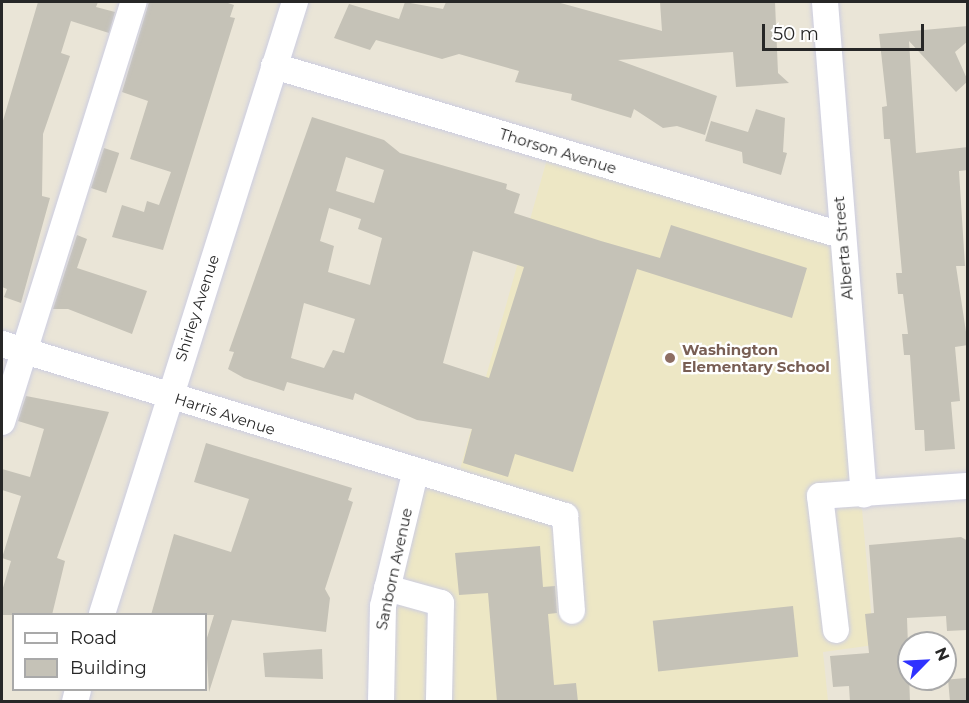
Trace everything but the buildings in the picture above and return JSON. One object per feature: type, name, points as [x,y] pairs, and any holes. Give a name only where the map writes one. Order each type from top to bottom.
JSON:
[{"type":"street","points":[[2,422],[13,347],[134,2]]},
{"type":"street","name":"Shirley Avenue","points":[[103,613],[169,396],[295,2]]},
{"type":"street","name":"Alberta Street","points":[[825,2],[841,235],[864,494]]},
{"type":"street","name":"Thorson Avenue","points":[[274,66],[841,235]]},
{"type":"street","name":"Harris Avenue","points":[[13,347],[415,474],[565,516],[572,611]]},
{"type":"street","name":"Sanborn Avenue","points":[[381,702],[379,637],[387,588],[415,474]]},
{"type":"street","points":[[836,630],[820,496],[968,486]]},
{"type":"street","points":[[387,588],[441,603],[439,702]]},
{"type":"shaded area","name":"Washington Elementary School","points":[[549,152],[838,238],[874,645],[823,652],[828,701],[384,702],[382,666],[417,477],[455,487]]},
{"type":"place","name":"Washington Elementary School","points":[[670,358]]}]
